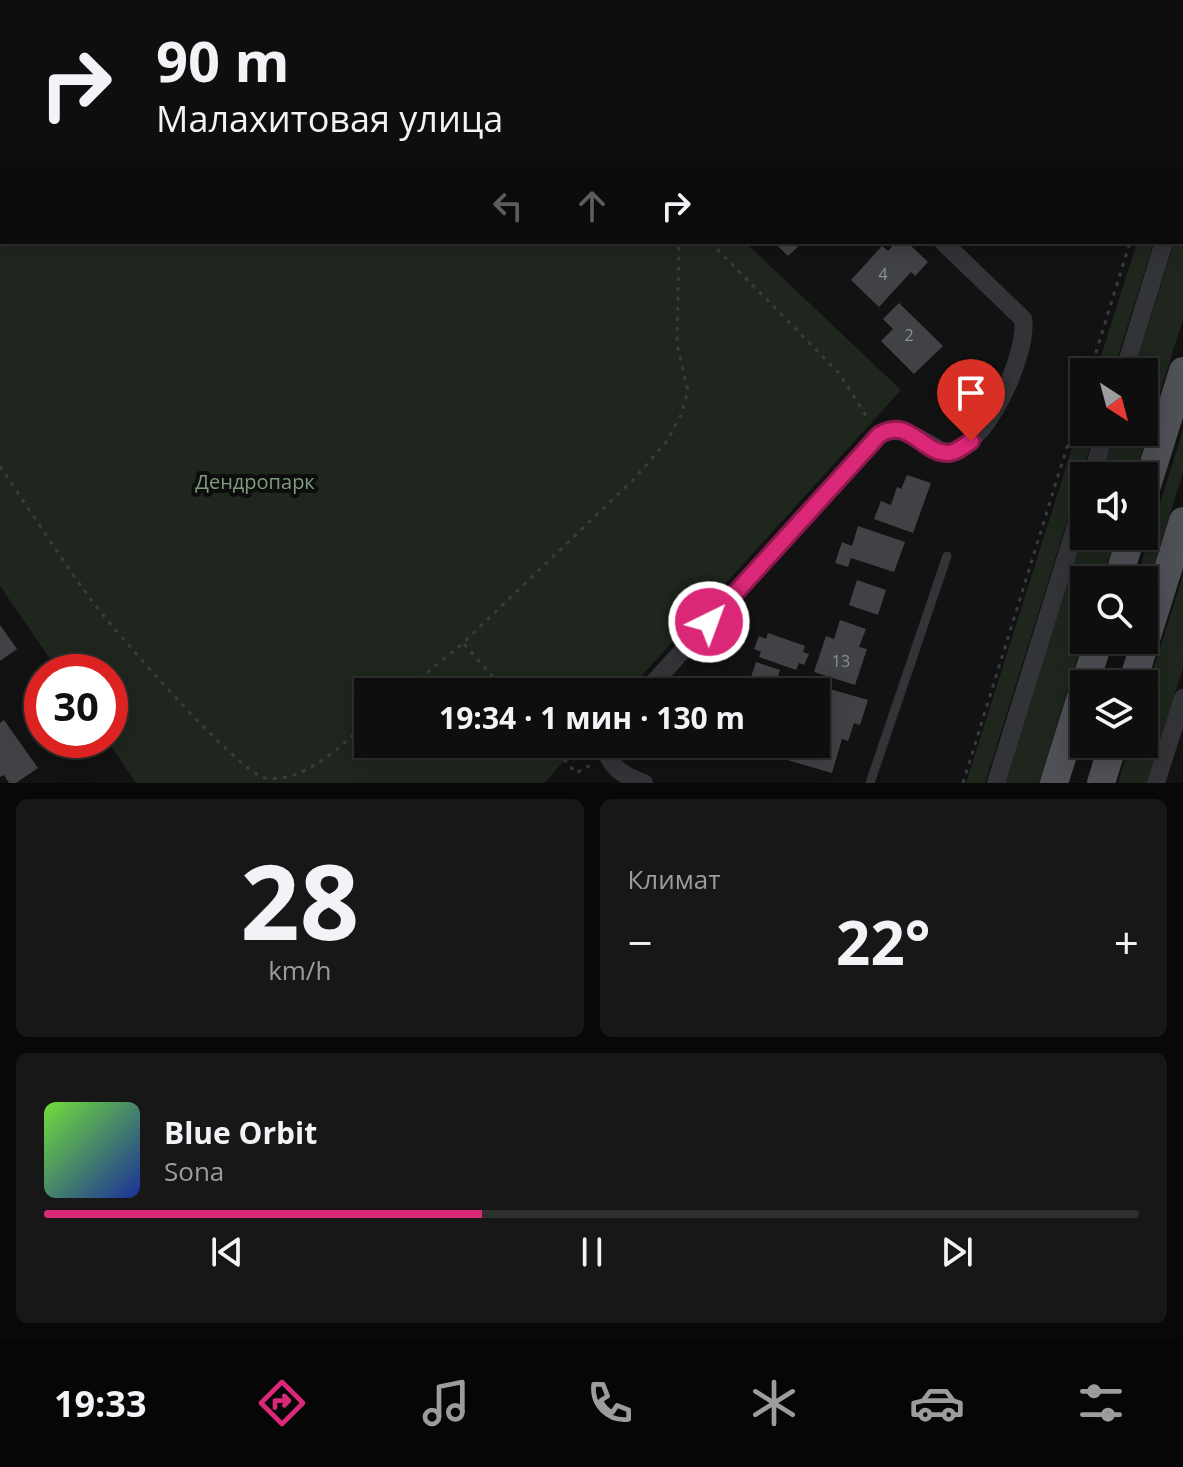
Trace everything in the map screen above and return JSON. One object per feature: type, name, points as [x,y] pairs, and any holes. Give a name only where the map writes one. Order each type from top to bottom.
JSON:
[{"type":"main road","points":[[1154,462],[1183,371]]},
{"type":"main road","points":[[1136,670],[1183,521]]},
{"type":"main road","points":[[1054,783],[1070,731]]},
{"type":"main road","points":[[1101,783],[1109,758]]},
{"type":"street","points":[[658,678],[879,435],[901,430],[944,452],[958,450],[985,428],[1015,366],[1023,319],[945,244]]},
{"type":"street","points":[[1128,358],[1163,244]]},
{"type":"street","points":[[996,783],[1070,545]]},
{"type":"street","points":[[1156,783],[1183,698]]},
{"type":"street","points":[[612,758],[627,777],[644,783]]},
{"type":"lane","points":[[870,783],[947,556]]},
{"type":"path","points":[[421,678],[463,643],[634,479],[667,441],[681,415],[688,391],[677,344],[679,244]]},
{"type":"path","points":[[712,244],[839,373],[879,435]]},
{"type":"path","points":[[1094,358],[1129,244]]},
{"type":"path","points":[[963,783],[1070,437]]},
{"type":"path","points":[[0,466],[90,599],[215,739],[241,763],[263,778],[292,779],[325,758],[354,734]]},
{"type":"path","points":[[463,643],[494,678]]},
{"type":"path","points":[[563,758],[576,773],[596,758]]},
{"type":"green space","name":"Дендропарк","points":[[0,244],[747,244],[901,390],[640,678],[354,678],[354,758],[567,758],[544,783],[136,783],[119,758],[128,758],[128,654],[47,654],[0,586]]},
{"type":"green space","points":[[1136,244],[1153,244],[1117,358],[1100,358]]},
{"type":"green space","points":[[1173,244],[1183,244],[1183,319],[1158,399],[1158,358],[1138,358]]},
{"type":"green space","points":[[1183,430],[1183,473],[1154,566],[1140,566],[1145,550],[1158,550],[1158,510]]},
{"type":"green space","points":[[1073,446],[1091,446],[1086,462],[1070,462],[1070,512],[985,783],[966,783]]},
{"type":"green space","points":[[1111,446],[1143,446],[1138,462],[1105,462]]},
{"type":"green space","points":[[1078,550],[1112,550],[1106,566],[1073,566]]},
{"type":"green space","points":[[1070,575],[1070,654],[1079,654],[1074,670],[1070,670],[1070,682],[1039,783],[1005,783]]},
{"type":"green space","points":[[1183,575],[1183,668],[1158,748],[1158,670],[1153,670]]},
{"type":"green space","points":[[1126,758],[1155,758],[1147,783],[1118,783]]},
{"type":"building","points":[[776,244],[801,244],[788,256]]},
{"type":"building","points":[[894,244],[909,244],[928,262],[915,276],[911,272],[879,307],[851,280],[882,246],[888,251]]},
{"type":"building","points":[[899,303],[943,346],[914,374],[881,341],[893,329],[883,319]]},
{"type":"building","points":[[907,475],[931,483],[913,533],[874,519],[881,501],[891,505],[897,487],[901,489]]},
{"type":"building","points":[[858,526],[905,542],[894,572],[851,558],[848,567],[835,563],[842,542],[852,546]]},
{"type":"building","points":[[857,580],[886,590],[878,615],[849,605]]},
{"type":"building","points":[[840,620],[866,629],[859,647],[867,649],[855,685],[814,672],[826,636],[834,639]]},
{"type":"building","points":[[0,625],[17,649],[0,661]]},
{"type":"building","points":[[768,633],[805,646],[803,652],[809,654],[804,665],[799,663],[796,670],[759,657],[761,652],[754,649],[759,636],[766,639]]},
{"type":"building","points":[[756,662],[780,670],[777,678],[751,678]]},
{"type":"building","points":[[830,689],[868,700],[860,725],[854,723],[848,741],[842,739],[832,773],[780,758],[830,758]]},
{"type":"building","points":[[4,720],[24,748],[24,758],[31,758],[38,768],[16,783],[9,783],[4,775],[0,777],[0,723]]},
{"type":"route","points":[[709,622],[879,435],[901,430],[950,453],[971,441]]}]
